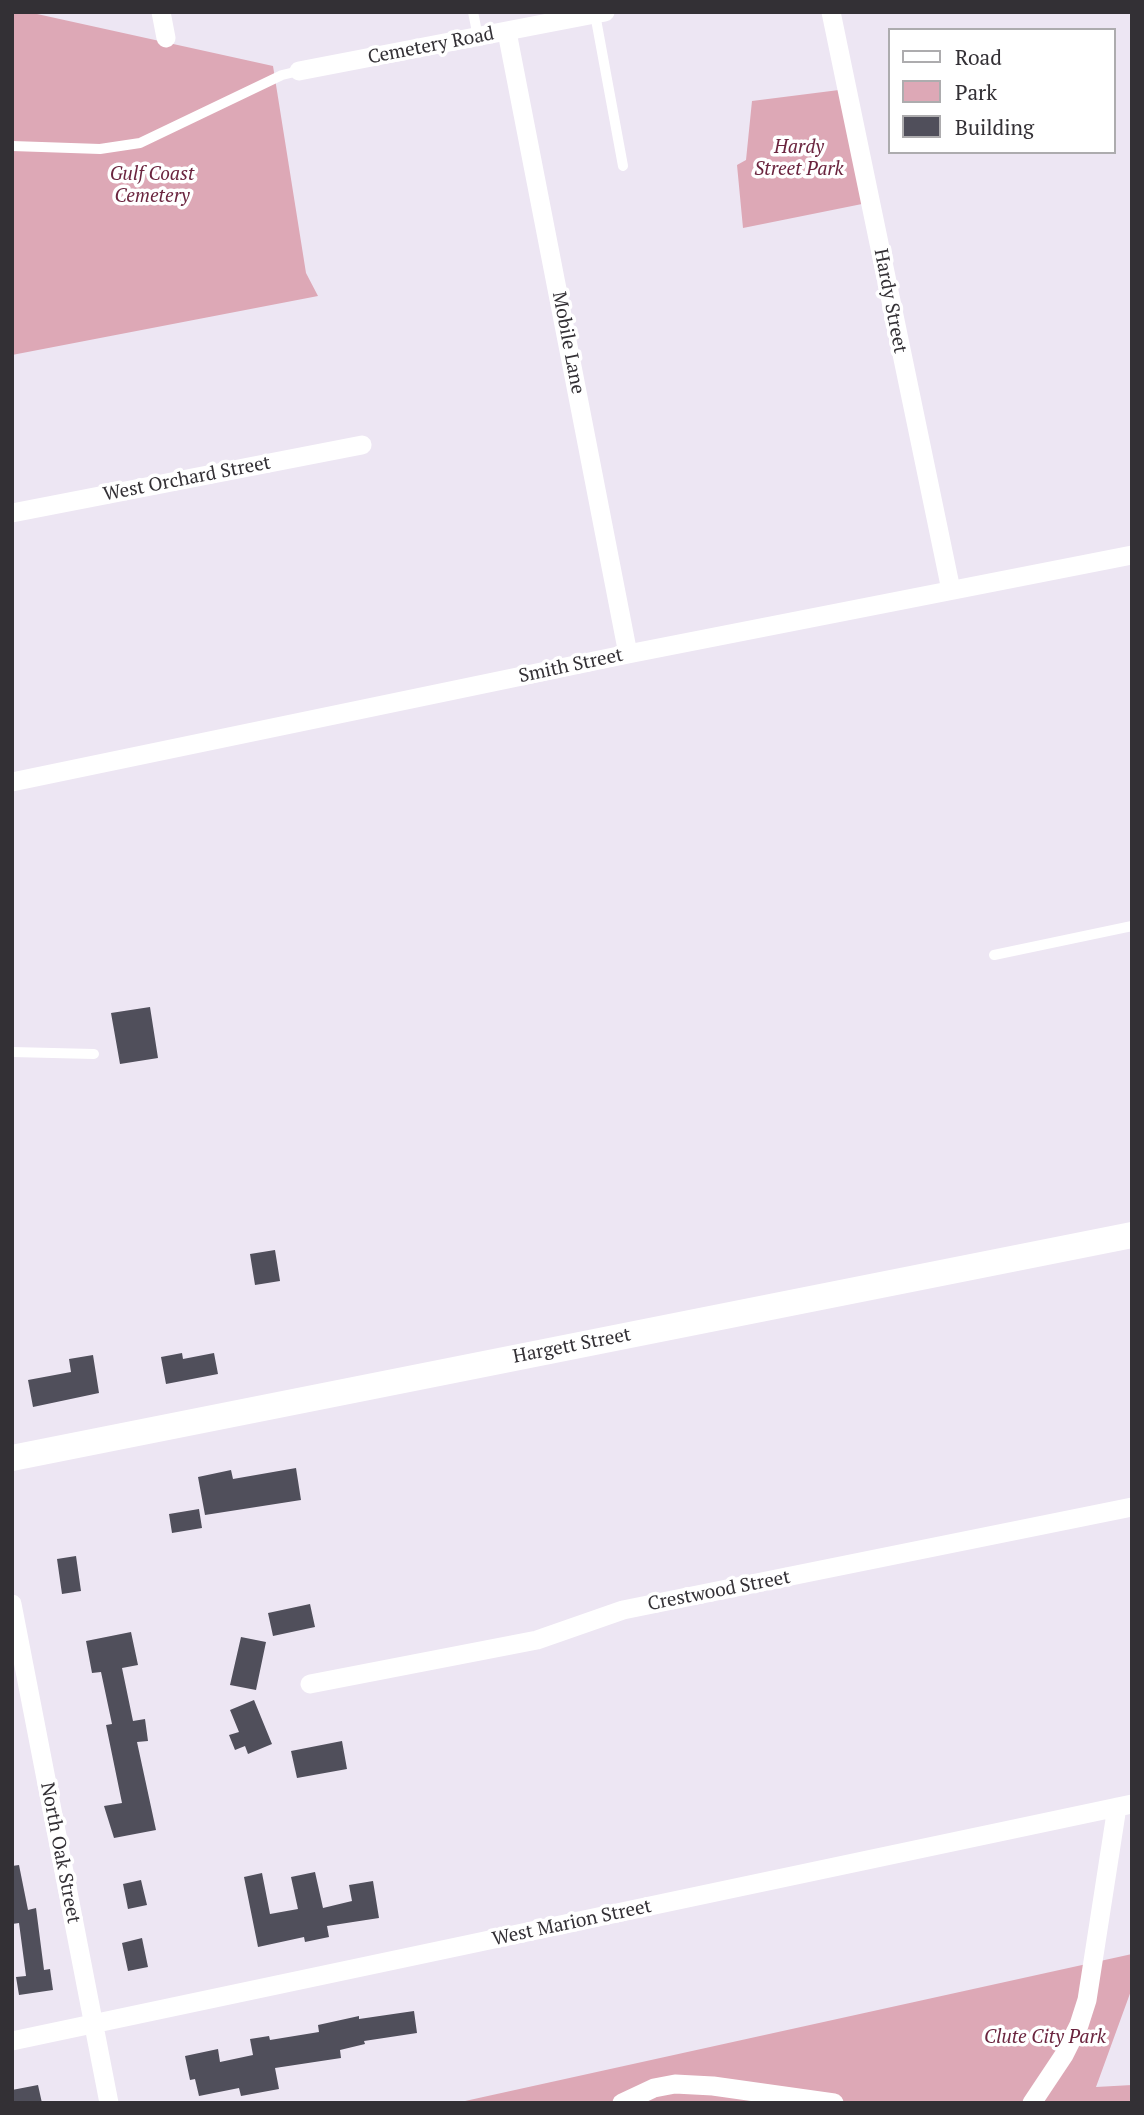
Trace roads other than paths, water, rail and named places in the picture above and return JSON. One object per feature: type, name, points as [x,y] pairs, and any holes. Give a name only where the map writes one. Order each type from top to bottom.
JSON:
[{"type":"street","points":[[161,12],[166,38]]},
{"type":"street","name":"Hardy Street","points":[[831,12],[951,590]]},
{"type":"street","name":"Cemetery Road","points":[[299,71],[601,13]]},
{"type":"street","name":"Mobile Lane","points":[[507,32],[628,654]]},
{"type":"street","name":"West Orchard Street","points":[[12,513],[362,445]]},
{"type":"street","name":"Smith Street","points":[[12,782],[628,654],[1132,555]]},
{"type":"street","name":"Hargett Street","points":[[12,1458],[1132,1235]]},
{"type":"street","name":"Crestwood Street","points":[[310,1684],[537,1640],[622,1610],[1132,1507]]},
{"type":"street","name":"North Oak Street","points":[[12,1604],[109,2103]]},
{"type":"street","points":[[1032,2103],[1041,2094],[1079,2025],[1087,2000],[1124,1806]]},
{"type":"street","name":"West Marion Street","points":[[12,2042],[1124,1806]]},
{"type":"street","points":[[622,2103],[654,2088],[675,2084],[713,2086],[834,2103]]},
{"type":"lane","points":[[473,12],[478,37]]},
{"type":"lane","points":[[601,13],[623,166]]},
{"type":"lane","points":[[12,146],[100,149],[140,143],[282,75],[299,71]]},
{"type":"lane","points":[[994,955],[1132,926]]},
{"type":"lane","points":[[12,1052],[94,1054]]},
{"type":"park label","name":"Hardy Street Park","points":[[799,159]]},
{"type":"park label","name":"Gulf Coast Cemetery","points":[[152,186]]},
{"type":"park label","name":"Clute City Park","points":[[1045,2038]]}]
